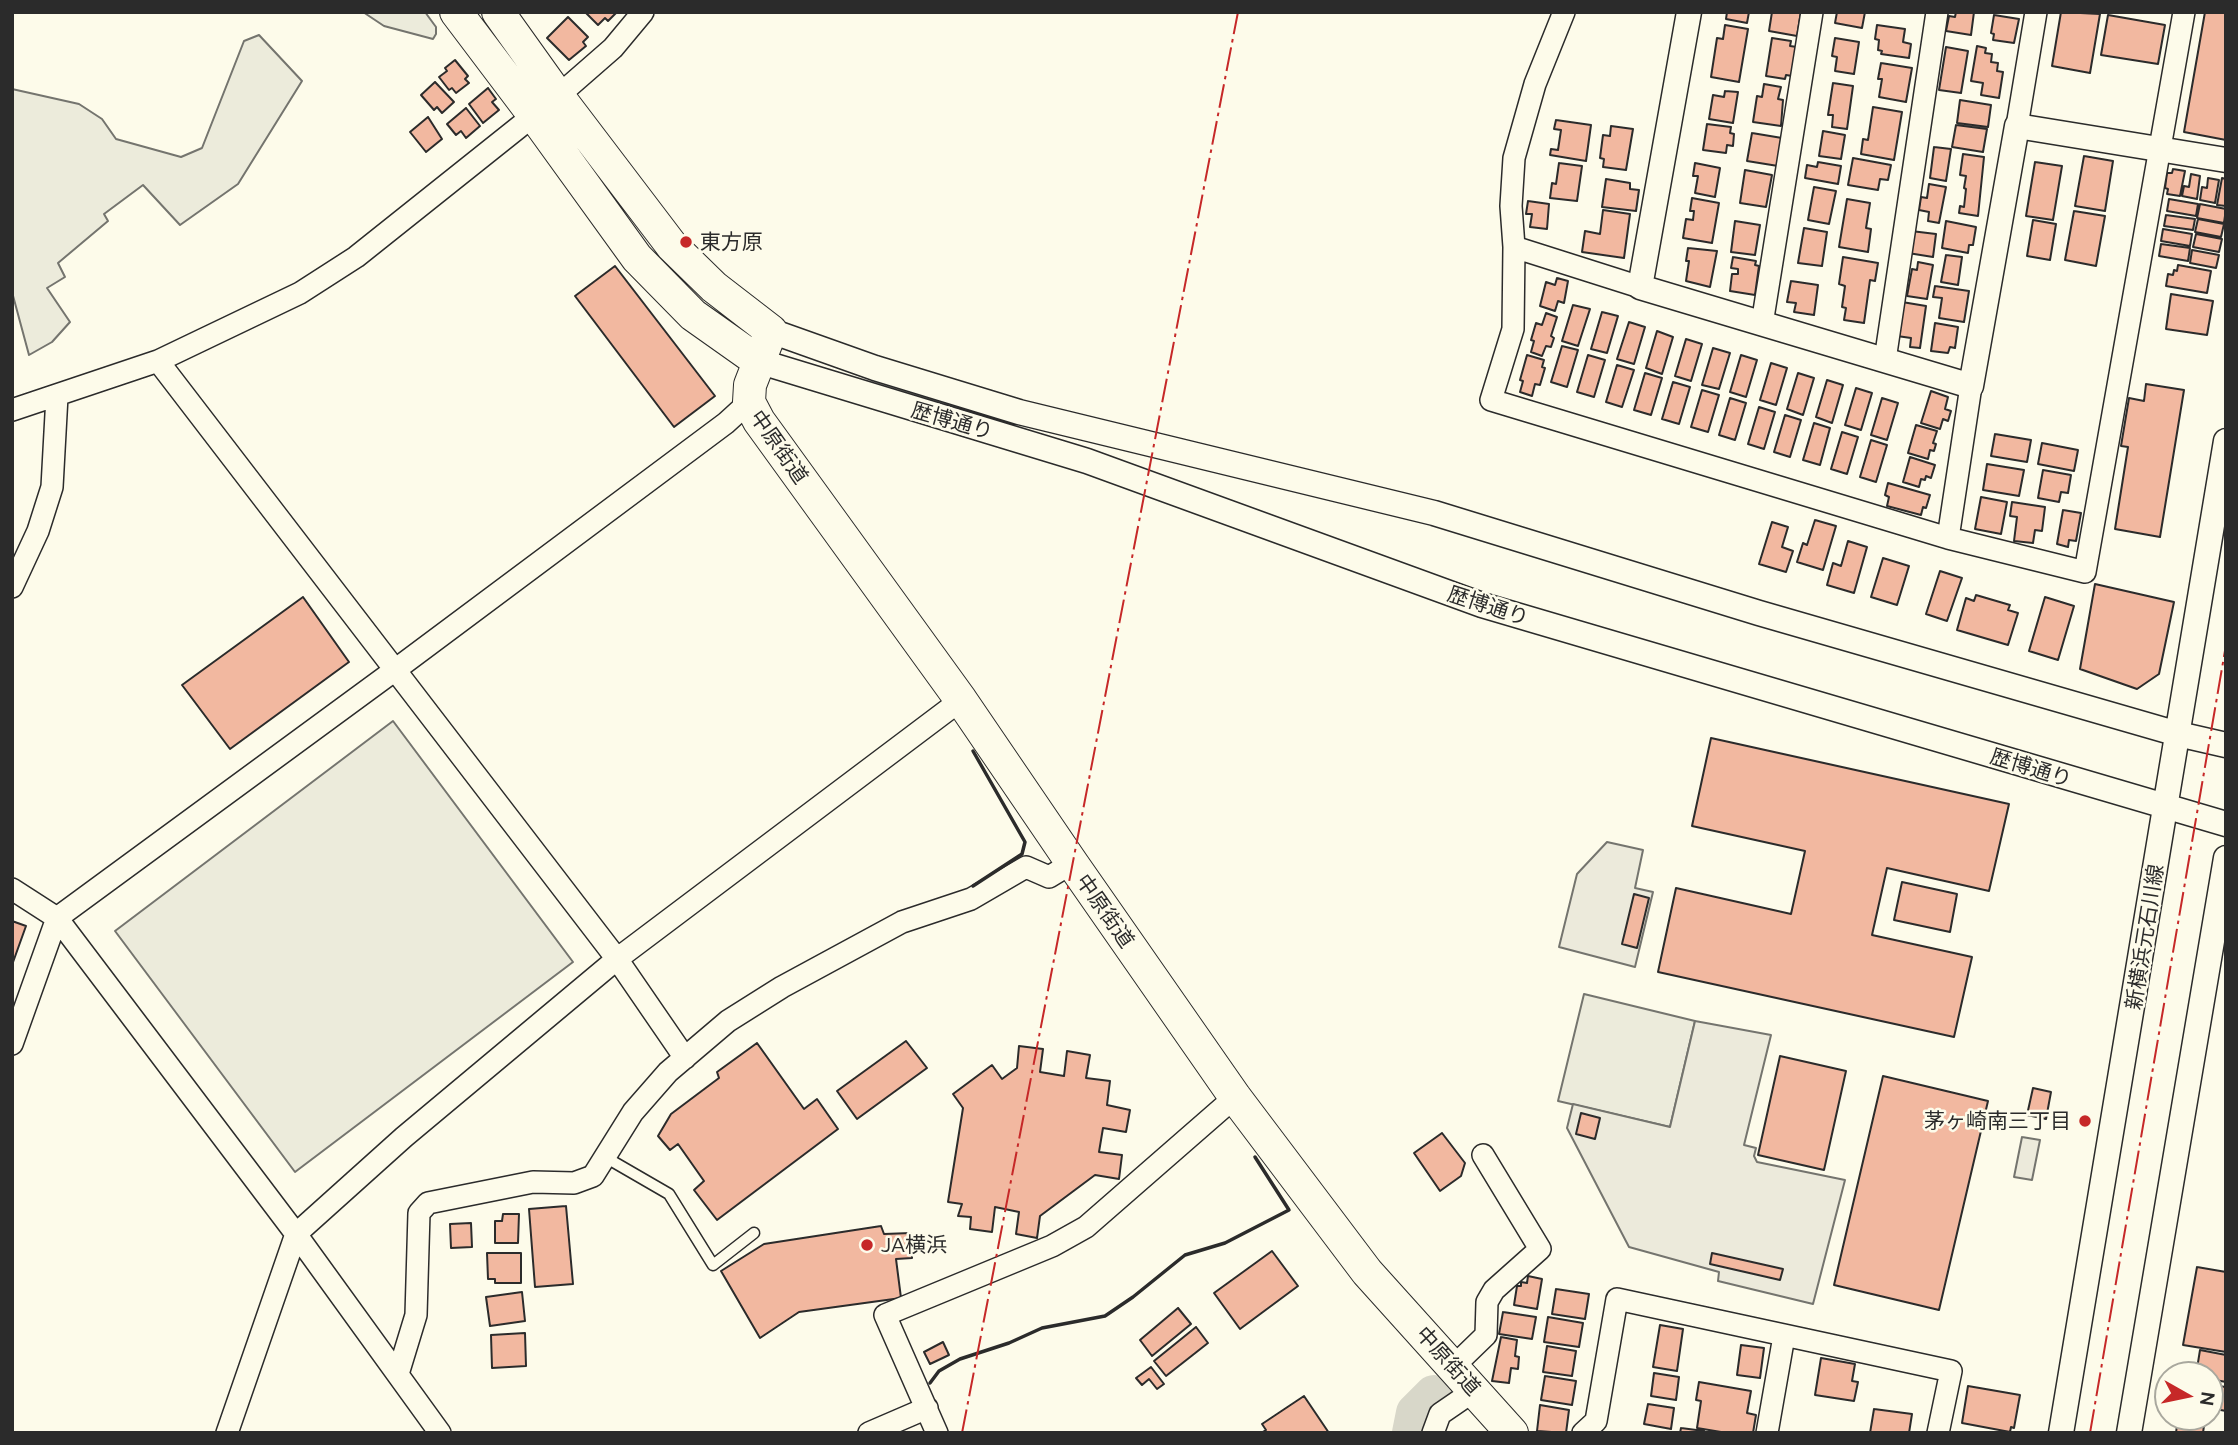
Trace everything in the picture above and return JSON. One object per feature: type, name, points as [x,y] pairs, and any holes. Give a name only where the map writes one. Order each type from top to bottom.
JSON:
[{"type":"main road","points":[[456,12],[545,105],[672,246],[714,287],[771,331]]},
{"type":"main road","points":[[498,12],[545,105],[637,258],[693,315],[758,362]]},
{"type":"main road","name":"中原街道","points":[[771,331],[750,385],[749,402],[759,421],[961,700],[1235,1097],[1367,1272],[1512,1433]]},
{"type":"street","points":[[12,410],[159,361],[300,293],[356,257],[545,105],[613,48],[643,12]]},
{"type":"street","points":[[1564,12],[1535,84],[1514,158],[1511,206],[1514,247],[1513,329],[1491,400],[1948,538],[2085,572],[2184,12]]},
{"type":"street","points":[[1640,287],[1689,12]]},
{"type":"street","points":[[1762,324],[1811,12]]},
{"type":"street","points":[[1885,360],[1937,12]]},
{"type":"street","points":[[1948,538],[1971,386],[2036,12]]},
{"type":"street","points":[[2017,126],[2226,160]]},
{"type":"street","points":[[1514,247],[1971,386]]},
{"type":"street","name":"歴博通り","points":[[771,331],[875,368],[1019,412],[1434,513],[1746,609],[2178,734],[2226,745]]},
{"type":"street","points":[[159,361],[617,959],[685,1058]]},
{"type":"street","name":"歴博通り","points":[[758,362],[1087,461],[1482,605],[2226,824]]},
{"type":"street","points":[[12,587],[38,531],[52,487],[57,396]]},
{"type":"street","points":[[12,1044],[57,918],[395,670],[726,423],[749,402]]},
{"type":"street","name":"新横浜元石川線","points":[[2062,1433],[2226,441]]},
{"type":"street","points":[[227,1433],[296,1234],[404,1137],[617,959],[961,700]]},
{"type":"street","points":[[2129,1433],[2226,858]]},
{"type":"street","points":[[398,1374],[416,1315],[419,1213],[428,1203],[533,1182],[575,1183],[593,1175],[633,1112],[668,1072],[728,1021],[771,994],[902,922],[971,900],[1026,867],[1049,877],[1072,863]]},
{"type":"street","points":[[12,889],[57,918],[296,1234],[440,1433]]},
{"type":"street","points":[[937,1433],[885,1315],[1052,1246],[1086,1227],[1235,1097]]},
{"type":"street","points":[[1453,1367],[1486,1335],[1487,1302],[1493,1290],[1540,1249],[1483,1155]]},
{"type":"street","points":[[1583,1433],[1595,1421],[1617,1299],[1951,1371],[1938,1433]]},
{"type":"street","points":[[1766,1433],[1784,1336]]},
{"type":"street","points":[[1433,1433],[1440,1414],[1475,1390]]},
{"type":"street","points":[[869,1433],[927,1408]]},
{"type":"lane","points":[[604,1157],[669,1194],[713,1265],[754,1233]]},
{"type":"shaded area","points":[[363,12],[425,12],[436,27],[436,34],[433,39],[384,26]]},
{"type":"shaded area","points":[[259,35],[302,81],[238,184],[180,225],[143,185],[104,214],[108,221],[58,263],[65,277],[47,288],[70,322],[52,342],[29,355],[12,292],[12,89],[79,104],[102,119],[116,139],[181,157],[202,148],[244,41]]},
{"type":"shaded area","points":[[393,721],[573,962],[295,1172],[115,931]]},
{"type":"shaded area","points":[[1607,842],[1643,850],[1635,888],[1653,892],[1635,967],[1559,947],[1577,874]]},
{"type":"shaded area","points":[[1584,994],[1695,1021],[1670,1127],[1558,1101]]},
{"type":"shaded area","points":[[1695,1021],[1771,1035],[1744,1145],[1756,1148],[1754,1156],[1757,1162],[1845,1180],[1813,1304],[1718,1281],[1719,1272],[1629,1247],[1567,1128],[1573,1104],[1670,1127]]},
{"type":"shaded area","points":[[2022,1137],[2040,1140],[2032,1180],[2014,1177]]},
{"type":"building","points":[[585,12],[617,12],[608,21],[605,18],[598,25]]},
{"type":"building","points":[[1727,12],[1749,12],[1747,23],[1726,19]]},
{"type":"building","points":[[1772,12],[1801,12],[1797,36],[1769,31]]},
{"type":"building","points":[[1837,12],[1865,12],[1862,28],[1835,23]]},
{"type":"building","points":[[1956,12],[1974,12],[1971,35],[1946,31],[1949,16],[1955,17]]},
{"type":"building","points":[[2061,12],[2100,14],[2090,73],[2052,66]]},
{"type":"building","points":[[2205,12],[2226,12],[2226,140],[2184,132]]},
{"type":"building","points":[[1994,15],[2019,19],[2014,43],[1993,40],[1994,34],[1991,33]]},
{"type":"building","points":[[2108,15],[2165,25],[2158,64],[2101,55]]},
{"type":"building","points":[[568,17],[588,37],[583,42],[586,46],[569,60],[547,38]]},
{"type":"building","points":[[1725,25],[1748,29],[1739,82],[1711,77],[1717,38],[1723,39]]},
{"type":"building","points":[[1877,25],[1905,29],[1903,42],[1911,44],[1909,58],[1881,54],[1882,51],[1878,50],[1879,40],[1875,39]]},
{"type":"building","points":[[1772,38],[1791,41],[1790,46],[1797,47],[1792,76],[1786,75],[1785,79],[1766,76]]},
{"type":"building","points":[[1835,38],[1859,42],[1854,74],[1835,71],[1837,57],[1832,56]]},
{"type":"building","points":[[1977,46],[1986,48],[1985,53],[1992,54],[1991,62],[1998,63],[1997,71],[2003,72],[1999,98],[1981,95],[1983,83],[1971,81]]},
{"type":"building","points":[[1946,47],[1968,51],[1961,93],[1939,90]]},
{"type":"building","points":[[455,60],[468,76],[465,79],[469,83],[456,93],[452,88],[449,90],[439,77]]},
{"type":"building","points":[[1881,63],[1912,68],[1906,102],[1879,97]]},
{"type":"building","points":[[435,82],[454,102],[442,113],[437,107],[434,110],[421,95]]},
{"type":"building","points":[[1833,83],[1853,86],[1847,129],[1832,127],[1833,115],[1828,115]]},
{"type":"building","points":[[1764,84],[1781,87],[1778,99],[1783,100],[1781,126],[1753,122],[1757,96],[1762,97]]},
{"type":"building","points":[[488,88],[496,99],[492,102],[499,110],[483,123],[469,104]]},
{"type":"building","points":[[1725,91],[1738,92],[1733,123],[1709,119],[1713,95],[1724,97]]},
{"type":"building","points":[[1960,100],[1991,105],[1988,127],[1957,123]]},
{"type":"building","points":[[1873,107],[1902,112],[1894,160],[1861,154],[1863,139],[1868,140]]},
{"type":"building","points":[[466,108],[480,126],[466,138],[461,131],[456,135],[447,124]]},
{"type":"building","points":[[428,117],[442,139],[426,152],[410,132]]},
{"type":"building","points":[[1556,120],[1591,125],[1586,161],[1550,155],[1551,149],[1558,150],[1561,130],[1554,129]]},
{"type":"building","points":[[1707,124],[1731,127],[1730,133],[1734,134],[1733,146],[1727,145],[1726,153],[1703,150]]},
{"type":"building","points":[[1956,125],[1987,129],[1983,152],[1952,147]]},
{"type":"building","points":[[1611,126],[1633,129],[1626,170],[1603,167],[1604,159],[1600,158],[1603,135],[1610,136]]},
{"type":"building","points":[[1823,131],[1845,135],[1841,159],[1819,156]]},
{"type":"building","points":[[1752,133],[1782,138],[1778,166],[1747,161]]},
{"type":"building","points":[[1934,147],[1951,149],[1946,181],[1930,178]]},
{"type":"building","points":[[1963,154],[1984,157],[1978,216],[1959,213],[1960,206],[1964,207],[1966,189],[1966,176],[1960,175]]},
{"type":"building","points":[[2084,156],[2113,161],[2105,211],[2075,206]]},
{"type":"building","points":[[1853,158],[1891,165],[1888,180],[1880,179],[1878,190],[1848,185]]},
{"type":"building","points":[[1818,162],[1841,166],[1838,184],[1805,178],[1807,165],[1817,167]]},
{"type":"building","points":[[2035,162],[2062,166],[2053,220],[2026,216]]},
{"type":"building","points":[[1559,163],[1582,166],[1577,201],[1550,198],[1552,183],[1556,184]]},
{"type":"building","points":[[1695,163],[1720,168],[1715,197],[1695,193],[1698,176],[1693,176]]},
{"type":"building","points":[[2173,169],[2185,171],[2180,196],[2167,194],[2168,189],[2165,188],[2167,173],[2172,173]]},
{"type":"building","points":[[1745,170],[1772,175],[1766,207],[1740,203]]},
{"type":"building","points":[[2191,174],[2200,176],[2197,199],[2182,196],[2184,186],[2189,187]]},
{"type":"building","points":[[2208,178],[2219,180],[2215,203],[2200,200],[2202,187],[2207,188]]},
{"type":"building","points":[[2222,178],[2226,179],[2226,206],[2217,205]]},
{"type":"building","points":[[1606,179],[1630,183],[1630,189],[1639,190],[1636,211],[1602,207]]},
{"type":"building","points":[[1929,184],[1946,187],[1939,223],[1928,221],[1929,212],[1919,210],[1921,197],[1927,198]]},
{"type":"building","points":[[1814,187],[1836,191],[1829,224],[1808,220]]},
{"type":"building","points":[[1692,198],[1719,203],[1712,243],[1683,238],[1686,219],[1693,220],[1694,211],[1690,211]]},
{"type":"building","points":[[1847,199],[1870,203],[1866,228],[1871,229],[1868,252],[1839,247]]},
{"type":"building","points":[[2169,199],[2198,204],[2196,216],[2167,211]]},
{"type":"building","points":[[1528,201],[1549,204],[1547,229],[1530,227],[1532,214],[1526,214]]},
{"type":"building","points":[[2200,204],[2226,209],[2224,223],[2197,218]]},
{"type":"building","points":[[1603,210],[1630,214],[1624,258],[1582,252],[1585,231],[1600,234]]},
{"type":"building","points":[[2074,211],[2105,216],[2096,266],[2065,260]]},
{"type":"building","points":[[2166,215],[2195,219],[2193,230],[2164,226]]},
{"type":"building","points":[[2198,219],[2224,224],[2221,237],[2195,232]]},
{"type":"building","points":[[2033,220],[2056,224],[2050,260],[2027,256]]},
{"type":"building","points":[[1735,221],[1760,225],[1755,255],[1731,252]]},
{"type":"building","points":[[1946,221],[1976,227],[1973,245],[1969,245],[1968,253],[1942,248]]},
{"type":"building","points":[[1804,228],[1827,232],[1822,266],[1798,263]]},
{"type":"building","points":[[2163,229],[2192,234],[2190,246],[2161,241]]},
{"type":"building","points":[[1911,231],[1936,234],[1933,257],[1908,253]]},
{"type":"building","points":[[2196,234],[2222,239],[2219,252],[2193,247]]},
{"type":"building","points":[[2161,244],[2190,248],[2188,261],[2159,256]]},
{"type":"building","points":[[1688,248],[1717,251],[1710,287],[1686,281]]},
{"type":"building","points":[[2192,250],[2219,255],[2216,268],[2190,263]]},
{"type":"building","points":[[1946,255],[1962,257],[1958,285],[1941,282]]},
{"type":"building","points":[[1733,257],[1756,261],[1755,265],[1759,266],[1755,295],[1730,291],[1732,274],[1738,274],[1738,269],[1731,268]]},
{"type":"building","points":[[1843,257],[1878,263],[1875,281],[1870,280],[1864,323],[1844,320],[1846,308],[1842,307],[1845,286],[1839,284]]},
{"type":"building","points":[[1918,262],[1933,265],[1927,299],[1907,296],[1912,269],[1917,270]]},
{"type":"building","points":[[2178,265],[2211,271],[2207,293],[2166,286],[2168,274],[2173,275]]},
{"type":"building","points":[[615,266],[715,396],[674,427],[575,296]]},
{"type":"building","points":[[1557,278],[1568,281],[1564,303],[1558,301],[1555,311],[1540,306],[1546,282],[1555,285]]},
{"type":"building","points":[[1791,281],[1818,285],[1814,315],[1794,312],[1796,303],[1787,302]]},
{"type":"building","points":[[1935,286],[1969,291],[1964,322],[1939,318],[1942,298],[1933,297]]},
{"type":"building","points":[[2171,294],[2213,301],[2207,335],[2166,329]]},
{"type":"building","points":[[1902,302],[1926,306],[1920,348],[1910,347],[1911,338],[1897,336]]},
{"type":"building","points":[[1573,305],[1590,309],[1578,346],[1562,341]]},
{"type":"building","points":[[1602,312],[1618,316],[1607,353],[1591,349]]},
{"type":"building","points":[[1546,313],[1557,317],[1551,336],[1554,338],[1551,347],[1546,346],[1542,356],[1531,352],[1534,341],[1531,340],[1536,323],[1542,325]]},
{"type":"building","points":[[1629,322],[1645,327],[1634,364],[1617,359]]},
{"type":"building","points":[[1935,323],[1958,327],[1955,348],[1950,347],[1948,353],[1931,351]]},
{"type":"building","points":[[1657,331],[1673,337],[1662,374],[1646,368]]},
{"type":"building","points":[[1686,339],[1702,344],[1691,381],[1675,376]]},
{"type":"building","points":[[1562,346],[1578,350],[1567,387],[1551,382]]},
{"type":"building","points":[[1713,348],[1730,353],[1719,389],[1702,385]]},
{"type":"building","points":[[1527,355],[1544,360],[1542,367],[1545,368],[1540,385],[1535,384],[1532,396],[1520,392],[1523,381],[1520,380]]},
{"type":"building","points":[[1588,355],[1605,360],[1594,397],[1577,392]]},
{"type":"building","points":[[1741,355],[1757,360],[1746,397],[1730,392]]},
{"type":"building","points":[[1771,363],[1787,368],[1776,405],[1760,400]]},
{"type":"building","points":[[1617,365],[1634,370],[1622,407],[1606,402]]},
{"type":"building","points":[[1645,373],[1662,378],[1651,415],[1634,410]]},
{"type":"building","points":[[1798,373],[1814,378],[1803,415],[1787,409]]},
{"type":"building","points":[[1827,380],[1843,385],[1832,423],[1816,417]]},
{"type":"building","points":[[1673,382],[1690,387],[1679,424],[1662,419]]},
{"type":"building","points":[[2146,384],[2184,390],[2160,537],[2115,529],[2128,447],[2121,446],[2129,398],[2144,401]]},
{"type":"building","points":[[1856,388],[1872,393],[1861,430],[1845,425]]},
{"type":"building","points":[[1702,390],[1719,395],[1708,432],[1691,427]]},
{"type":"building","points":[[1931,391],[1948,397],[1945,409],[1951,411],[1948,421],[1943,419],[1940,429],[1921,423]]},
{"type":"building","points":[[1730,398],[1746,403],[1735,440],[1719,435]]},
{"type":"building","points":[[1882,398],[1898,403],[1887,440],[1871,435]]},
{"type":"building","points":[[1759,407],[1775,412],[1764,449],[1748,444]]},
{"type":"building","points":[[1785,415],[1801,420],[1790,457],[1774,452]]},
{"type":"building","points":[[1814,423],[1830,428],[1820,465],[1803,460]]},
{"type":"building","points":[[1916,425],[1937,431],[1933,443],[1936,444],[1934,451],[1930,450],[1928,459],[1908,453]]},
{"type":"building","points":[[1842,432],[1858,437],[1847,474],[1831,469]]},
{"type":"building","points":[[1995,434],[2031,440],[2027,462],[1991,456]]},
{"type":"building","points":[[1871,440],[1887,445],[1876,482],[1860,477]]},
{"type":"building","points":[[2042,443],[2078,450],[2074,471],[2038,464]]},
{"type":"building","points":[[1910,457],[1935,465],[1931,478],[1926,476],[1925,480],[1921,479],[1919,487],[1903,482]]},
{"type":"building","points":[[1987,464],[2024,470],[2019,496],[1983,490]]},
{"type":"building","points":[[2043,470],[2071,475],[2068,493],[2061,492],[2059,502],[2038,498]]},
{"type":"building","points":[[1888,483],[1930,495],[1921,515],[1887,506],[1889,497],[1885,495]]},
{"type":"building","points":[[1981,497],[2007,502],[2001,534],[1975,529]]},
{"type":"building","points":[[2012,502],[2045,507],[2042,531],[2035,530],[2033,543],[2014,541],[2017,517],[2010,516]]},
{"type":"building","points":[[2063,510],[2081,513],[2076,541],[2069,540],[2068,547],[2057,544]]},
{"type":"building","points":[[1815,520],[1836,526],[1823,570],[1797,562],[1803,543],[1807,545]]},
{"type":"building","points":[[1772,522],[1788,527],[1782,547],[1793,551],[1786,572],[1759,564]]},
{"type":"building","points":[[1848,541],[1867,547],[1854,593],[1827,585],[1833,563],[1841,566]]},
{"type":"building","points":[[1883,558],[1909,566],[1897,605],[1871,597]]},
{"type":"building","points":[[1940,571],[1962,578],[1947,621],[1926,614]]},
{"type":"building","points":[[2095,584],[2174,602],[2159,674],[2137,689],[2080,669]]},
{"type":"building","points":[[1976,595],[2010,605],[2008,610],[2018,613],[2008,645],[1957,630],[1966,598],[1974,601]]},
{"type":"building","points":[[303,597],[349,662],[230,749],[182,685]]},
{"type":"building","points":[[2045,597],[2074,606],[2058,660],[2029,651]]},
{"type":"building","points":[[1711,738],[2009,804],[1989,891],[1887,868],[1872,935],[1972,957],[1954,1037],[1658,972],[1676,888],[1791,914],[1805,851],[1692,826]]},
{"type":"building","points":[[1902,882],[1957,894],[1950,932],[1894,920]]},
{"type":"building","points":[[1634,894],[1649,898],[1637,948],[1622,944]]},
{"type":"building","points":[[12,921],[26,926],[12,965]]},
{"type":"building","points":[[906,1041],[927,1068],[857,1119],[837,1091]]},
{"type":"building","points":[[757,1043],[804,1109],[817,1099],[838,1129],[717,1220],[694,1190],[704,1181],[678,1144],[670,1150],[658,1136],[671,1114],[719,1078],[717,1072]]},
{"type":"building","points":[[1019,1046],[1043,1049],[1040,1072],[1064,1076],[1067,1051],[1090,1055],[1086,1078],[1110,1081],[1107,1105],[1130,1110],[1126,1132],[1103,1128],[1099,1152],[1122,1155],[1119,1179],[1095,1175],[1040,1216],[1037,1238],[1016,1234],[1019,1212],[995,1207],[992,1232],[970,1229],[971,1217],[958,1216],[962,1204],[948,1202],[963,1108],[953,1094],[992,1065],[1002,1079],[1017,1068]]},
{"type":"building","points":[[1780,1056],[1846,1071],[1824,1170],[1758,1155]]},
{"type":"building","points":[[1883,1076],[1988,1101],[1939,1310],[1834,1285]]},
{"type":"building","points":[[2033,1088],[2051,1092],[2046,1119],[2027,1115]]},
{"type":"building","points":[[1581,1113],[1600,1118],[1595,1139],[1576,1134]]},
{"type":"building","points":[[1442,1133],[1465,1163],[1461,1176],[1440,1191],[1414,1153]]},
{"type":"building","points":[[566,1206],[573,1284],[535,1287],[529,1209]]},
{"type":"building","points":[[503,1214],[519,1214],[518,1243],[495,1243],[495,1221],[502,1221]]},
{"type":"building","points":[[471,1223],[472,1247],[451,1248],[450,1224]]},
{"type":"building","points":[[881,1226],[884,1234],[911,1233],[912,1258],[896,1259],[901,1298],[799,1312],[760,1338],[721,1271],[764,1244]]},
{"type":"building","points":[[1272,1251],[1298,1286],[1240,1329],[1214,1293]]},
{"type":"building","points":[[487,1253],[521,1253],[521,1283],[495,1283],[495,1279],[488,1279]]},
{"type":"building","points":[[1712,1253],[1783,1269],[1780,1280],[1710,1264]]},
{"type":"building","points":[[2197,1267],[2226,1272],[2226,1352],[2183,1345]]},
{"type":"building","points":[[1528,1276],[1542,1279],[1537,1309],[1514,1305],[1517,1286],[1521,1286],[1521,1282],[1527,1283]]},
{"type":"building","points":[[1556,1289],[1589,1294],[1585,1319],[1552,1314]]},
{"type":"building","points":[[522,1292],[525,1321],[490,1326],[486,1297]]},
{"type":"building","points":[[1178,1308],[1191,1324],[1152,1356],[1140,1340]]},
{"type":"building","points":[[1503,1312],[1536,1317],[1532,1339],[1499,1334]]},
{"type":"building","points":[[1548,1317],[1583,1323],[1579,1347],[1544,1342]]},
{"type":"building","points":[[1660,1325],[1683,1329],[1677,1371],[1653,1367]]},
{"type":"building","points":[[1196,1327],[1208,1343],[1166,1376],[1154,1361]]},
{"type":"building","points":[[525,1333],[526,1366],[492,1368],[491,1335]]},
{"type":"building","points":[[1501,1337],[1517,1340],[1515,1356],[1519,1357],[1518,1369],[1511,1368],[1509,1383],[1492,1381]]},
{"type":"building","points":[[943,1342],[949,1355],[930,1364],[924,1352]]},
{"type":"building","points":[[1741,1345],[1764,1348],[1760,1378],[1737,1375]]},
{"type":"building","points":[[1547,1346],[1576,1351],[1572,1376],[1543,1372]]},
{"type":"building","points":[[2200,1350],[2226,1355],[2226,1382],[2224,1361],[2198,1361]]},
{"type":"building","points":[[1821,1358],[1855,1364],[1852,1381],[1858,1382],[1854,1401],[1815,1395]]},
{"type":"building","points":[[1151,1367],[1164,1384],[1157,1389],[1149,1379],[1142,1385],[1136,1378]]},
{"type":"building","points":[[1654,1373],[1679,1377],[1676,1400],[1651,1396]]},
{"type":"building","points":[[1545,1376],[1576,1381],[1572,1405],[1541,1400]]},
{"type":"building","points":[[1699,1382],[1751,1391],[1747,1413],[1756,1415],[1753,1433],[1727,1433],[1697,1428],[1701,1401],[1696,1400]]},
{"type":"building","points":[[1968,1386],[2020,1395],[2014,1428],[2011,1427],[2010,1432],[1962,1423]]},
{"type":"building","points":[[2224,1387],[2226,1387],[2224,1411]]},
{"type":"building","points":[[1304,1396],[1329,1433],[1261,1433],[1266,1430],[1262,1424]]},
{"type":"building","points":[[1648,1404],[1674,1408],[1671,1429],[1644,1424]]},
{"type":"building","points":[[1540,1405],[1569,1410],[1566,1433],[1537,1431]]},
{"type":"building","points":[[1874,1409],[1912,1414],[1909,1433],[1870,1433]]},
{"type":"building","points":[[1681,1428],[1704,1431],[1704,1433],[1680,1433]]},
{"type":"building","points":[[2176,1431],[2203,1431],[2203,1433]]},
{"type":"waterway","points":[[1412,1433],[1416,1413],[1434,1395]]},
{"type":"wall","points":[[973,751],[1025,842],[1022,854],[973,886]]},
{"type":"wall","points":[[930,1383],[939,1371],[960,1359],[1009,1343],[1042,1328],[1105,1316],[1185,1255],[1225,1243],[1289,1210],[1255,1157]]},
{"type":"power","points":[[962,1433],[1238,12]]},
{"type":"power","points":[[2090,1433],[2226,645]]},
{"type":"place","name":"東方原","points":[[686,242]]},
{"type":"place","name":"茅ヶ崎南三丁目","points":[[2085,1121]]},
{"type":"place","name":"JA横浜","points":[[867,1245]]}]
